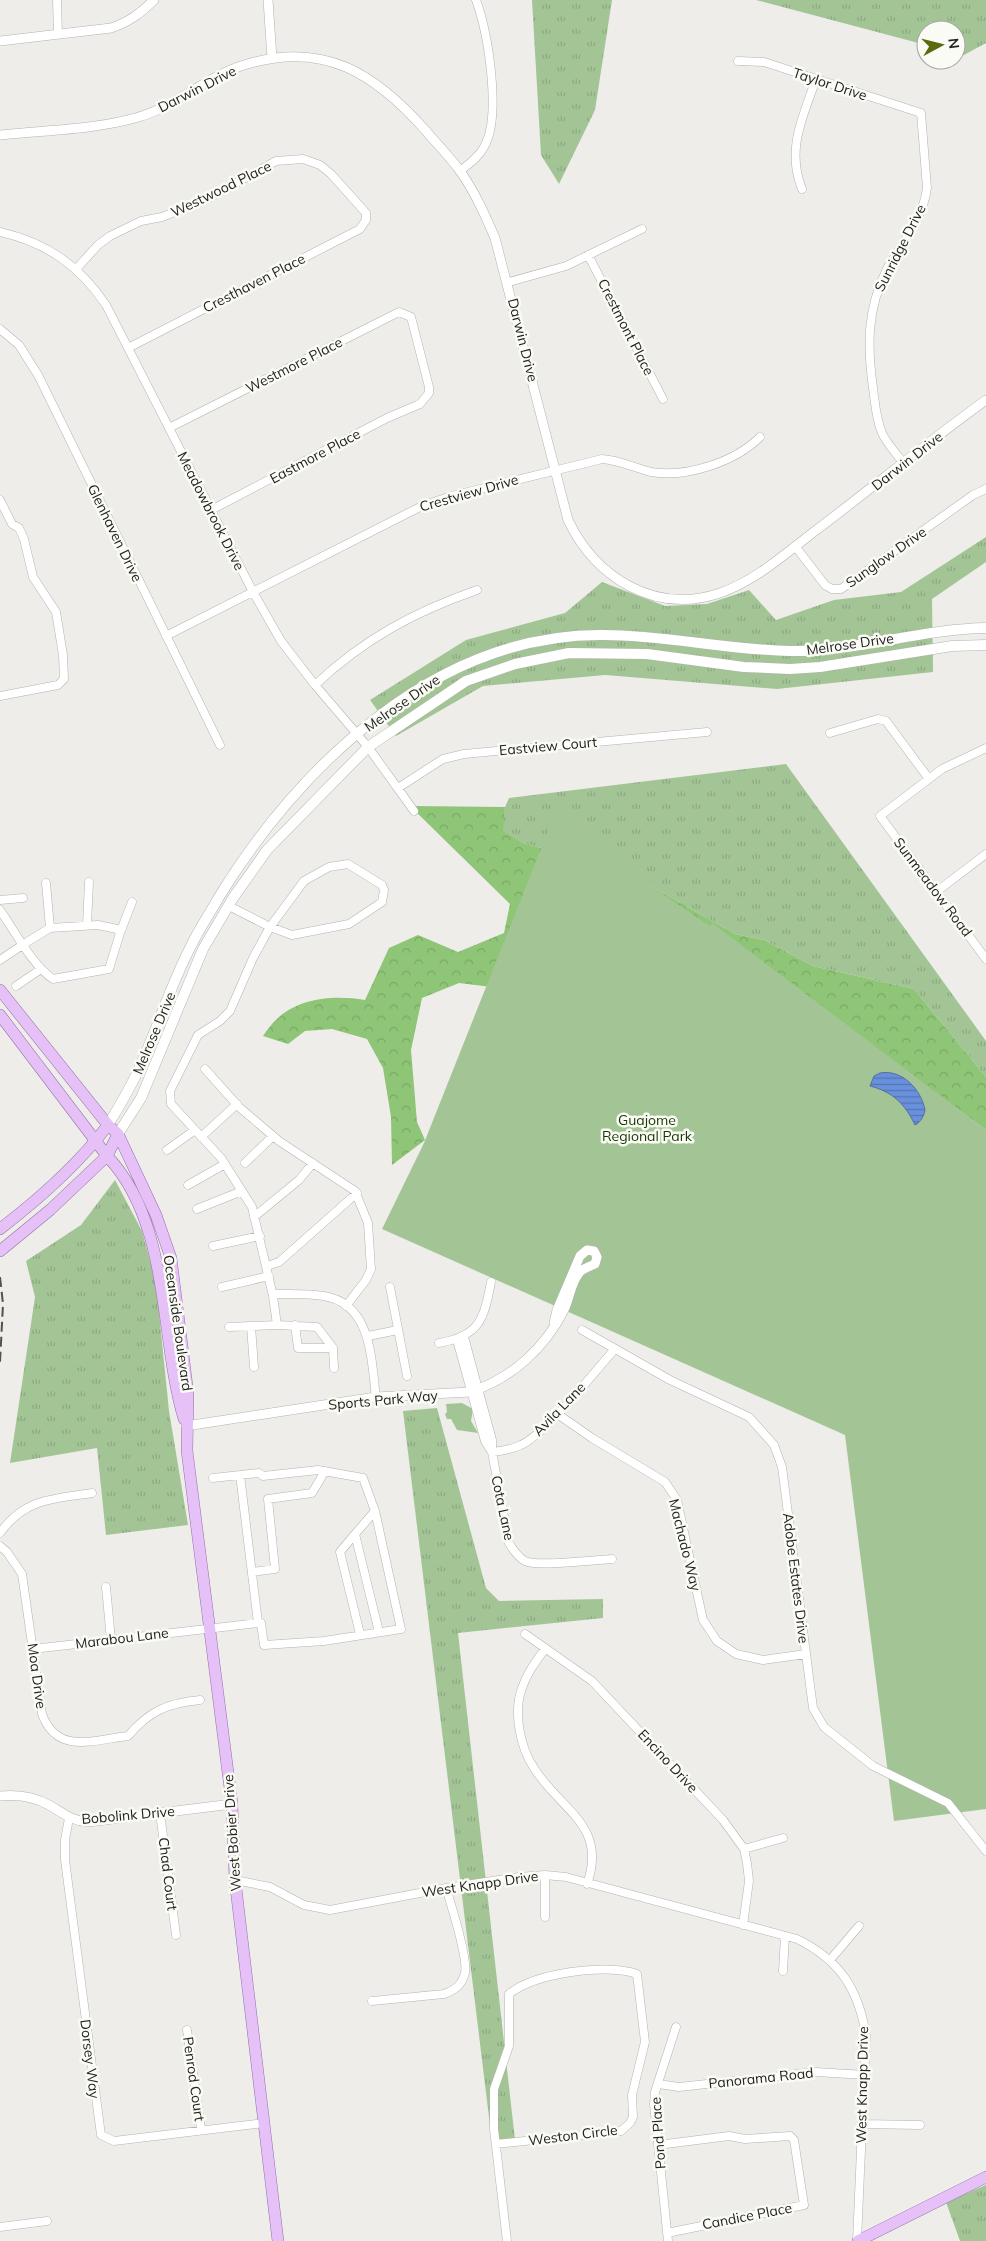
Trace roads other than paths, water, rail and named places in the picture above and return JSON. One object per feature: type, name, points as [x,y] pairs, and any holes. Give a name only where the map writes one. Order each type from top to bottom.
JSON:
[{"type":"main road","name":"Melrose Drive","points":[[0,1229],[38,1199],[96,1141],[108,1125],[139,1070],[190,947],[221,895],[255,845],[304,784],[358,734],[414,692],[463,664],[514,647],[570,636],[650,637],[746,650],[792,651],[820,650],[953,629],[986,628]]},
{"type":"main road","name":"Melrose Drive","points":[[108,1156],[118,1134],[141,1098],[203,949],[228,906],[267,850],[368,748],[466,680],[515,664],[569,653],[647,654],[744,667],[790,668],[820,667],[952,646],[986,645]]},
{"type":"main road","name":"Oceanside Boulevard","points":[[0,990],[108,1125],[118,1134],[156,1215],[171,1258],[188,1394],[186,1426]]},
{"type":"main road","points":[[0,997],[10,1010],[19,1015]]},
{"type":"main road","name":"Oceanside Boulevard","points":[[0,1015],[96,1141],[123,1172],[146,1224],[159,1277],[177,1395],[186,1426]]},
{"type":"main road","points":[[0,1251],[50,1210],[108,1156]]},
{"type":"main road","name":"West Bobier Drive","points":[[186,1426],[187,1451],[211,1627],[232,1804],[235,1880],[278,2241]]},
{"type":"main road","points":[[858,2241],[986,2177]]},
{"type":"street","points":[[57,0],[58,34]]},
{"type":"street","points":[[0,42],[111,28],[123,24],[139,14],[154,0]]},
{"type":"street","points":[[268,0],[272,58]]},
{"type":"street","points":[[460,171],[474,161],[489,136],[492,98],[490,49],[476,0]]},
{"type":"street","name":"Darwin Drive","points":[[0,135],[110,124],[136,118],[158,110],[221,74],[243,65],[272,58],[298,57],[327,61],[360,73],[388,92],[403,105],[460,171],[475,195],[495,238],[509,282],[568,520],[585,550],[614,578],[638,590],[667,598],[693,599],[718,593],[752,578],[986,400]]},
{"type":"street","name":"Taylor Drive","points":[[738,61],[764,62],[921,113]]},
{"type":"street","points":[[802,189],[795,167],[794,155],[801,125],[816,79]]},
{"type":"street","name":"Sunridge Drive","points":[[904,464],[883,435],[877,419],[868,338],[871,312],[879,287],[919,217],[926,198],[927,188],[921,113]]},
{"type":"street","name":"Westwood Place","points":[[77,268],[110,236],[140,221],[162,217],[207,199],[276,161],[303,159],[320,165],[331,174],[362,208]]},
{"type":"street","name":"Cresthaven Place","points":[[128,348],[360,228],[366,220],[362,208]]},
{"type":"street","points":[[509,282],[566,266],[642,229]]},
{"type":"street","name":"Meadowbrook Drive","points":[[0,232],[20,237],[47,249],[77,268],[91,283],[106,305],[253,592],[281,641],[315,685],[358,734],[414,811]]},
{"type":"street","name":"Crestmont Place","points":[[588,255],[663,399]]},
{"type":"street","name":"Westmore Place","points":[[169,428],[399,312],[411,317],[429,387],[429,393],[420,404]]},
{"type":"street","name":"Glenhaven Drive","points":[[0,329],[19,345],[38,376],[220,744]]},
{"type":"street","name":"Eastmore Place","points":[[211,510],[378,423],[420,404]]},
{"type":"street","name":"Crestview Drive","points":[[166,636],[424,505],[555,469],[602,459],[613,460],[652,472],[684,472],[712,464],[748,448],[760,437]]},
{"type":"street","name":"Sunglow Drive","points":[[795,546],[825,585],[832,589],[841,588],[973,496],[986,490]]},
{"type":"street","points":[[0,500],[12,524],[19,528],[24,539],[33,577],[56,612],[63,655],[64,679],[58,685],[0,696]]},
{"type":"street","points":[[315,685],[366,642],[392,626],[434,605],[477,590]]},
{"type":"street","points":[[830,733],[878,719],[886,721],[929,779],[942,769],[986,748]]},
{"type":"street","name":"Eastview Court","points":[[398,788],[443,759],[464,754],[706,732]]},
{"type":"street","name":"Sunmeadow Road","points":[[929,779],[880,816],[986,958]]},
{"type":"street","points":[[936,892],[986,854]]},
{"type":"street","points":[[228,906],[270,927],[292,935],[349,924],[382,902],[384,889],[382,885],[353,865],[329,866],[304,880],[270,927],[253,958],[230,1011],[220,1021],[198,1035],[170,1090],[171,1104],[202,1136],[225,1164],[254,1216],[273,1294],[277,1324]]},
{"type":"street","points":[[87,925],[89,882]]},
{"type":"street","points":[[46,883],[50,928]]},
{"type":"street","points":[[0,900],[23,898]]},
{"type":"street","points":[[0,910],[3,920],[24,944],[41,969],[53,979],[104,972],[112,966],[120,933],[132,902]]},
{"type":"street","points":[[0,960],[50,928],[98,924],[117,929],[120,933]]},
{"type":"street","points":[[16,986],[41,969]]},
{"type":"street","points":[[205,1069],[237,1104],[273,1136],[356,1193],[368,1224],[371,1269],[366,1280],[346,1306]]},
{"type":"street","points":[[202,1136],[237,1104]]},
{"type":"street","points":[[167,1150],[195,1130]]},
{"type":"street","points":[[244,1163],[273,1136]]},
{"type":"street","points":[[254,1216],[299,1180],[313,1163]]},
{"type":"street","points":[[188,1185],[225,1164]]},
{"type":"street","points":[[197,1208],[242,1192]]},
{"type":"street","points":[[267,1266],[279,1262],[356,1193]]},
{"type":"street","points":[[213,1246],[260,1236]]},
{"type":"street","name":"Sports Park Way","points":[[186,1426],[376,1397],[474,1390],[504,1376],[526,1360],[543,1342],[554,1323],[564,1311],[580,1272],[595,1264],[597,1257],[594,1251],[587,1250],[580,1256],[557,1310],[554,1323]]},
{"type":"street","points":[[222,1287],[269,1276]]},
{"type":"street","points":[[439,1343],[460,1338],[473,1330],[486,1311],[491,1282]]},
{"type":"street","points":[[390,1287],[407,1376]]},
{"type":"street","points":[[273,1294],[324,1296],[339,1300],[346,1306],[361,1321],[368,1336],[376,1397]]},
{"type":"street","points":[[229,1327],[277,1324],[317,1327],[333,1348],[334,1368]]},
{"type":"street","points":[[295,1325],[298,1348],[333,1348]]},
{"type":"street","points":[[252,1326],[254,1367]]},
{"type":"street","points":[[368,1336],[398,1330]]},
{"type":"street","name":"Adobe Estates Drive","points":[[582,1330],[670,1380],[749,1417],[774,1445],[782,1468],[813,1708],[824,1727],[873,1766],[948,1803],[986,1851]]},
{"type":"street","name":"Cota Lane","points":[[460,1338],[485,1442],[492,1452],[509,1543],[526,1562],[612,1559]]},
{"type":"street","name":"Avila Lane","points":[[492,1452],[512,1449],[526,1442],[556,1414],[615,1348]]},
{"type":"street","name":"Machado Way","points":[[556,1414],[665,1482],[677,1500],[703,1620],[717,1641],[736,1654],[763,1660],[806,1654]]},
{"type":"street","points":[[213,1478],[260,1474],[263,1476],[318,1470],[363,1478],[375,1511],[401,1629],[324,1641],[264,1645],[261,1623],[258,1623],[240,1476]]},
{"type":"street","points":[[252,1572],[275,1569],[268,1499],[312,1493],[325,1471]]},
{"type":"street","points":[[0,1532],[15,1515],[40,1500],[92,1493]]},
{"type":"street","points":[[360,1634],[340,1552],[375,1511]]},
{"type":"street","points":[[355,1534],[379,1632]]},
{"type":"street","name":"Moa Drive","points":[[0,1546],[8,1552],[22,1574],[42,1714],[46,1726],[58,1738],[70,1743],[128,1736],[143,1719],[170,1704],[200,1700]]},
{"type":"street","points":[[106,1587],[111,1640]]},
{"type":"street","name":"Marabou Lane","points":[[33,1649],[258,1623]]},
{"type":"street","name":"Encino Drive","points":[[525,1634],[592,1681],[723,1820],[744,1849],[749,1881],[743,1925]]},
{"type":"street","points":[[545,1649],[529,1672],[521,1689],[519,1700],[520,1732],[525,1751],[535,1770],[579,1819],[588,1833],[593,1859],[588,1884]]},
{"type":"street","name":"Bobolink Drive","points":[[0,1796],[27,1796],[49,1805],[69,1818],[88,1822],[232,1804]]},
{"type":"street","name":"Chad Court","points":[[160,1813],[176,1935]]},
{"type":"street","name":"Dorsey Way","points":[[69,1818],[65,1840],[65,1860],[101,2135],[114,2141],[201,2129],[264,2123]]},
{"type":"street","points":[[744,1849],[783,1838]]},
{"type":"street","points":[[545,1875],[545,1917]]},
{"type":"street","name":"West Knapp Drive","points":[[235,1880],[270,1887],[304,1905],[330,1910],[446,1888],[545,1875],[566,1877],[785,1936],[812,1947],[840,1969],[862,2012],[866,2036],[858,2241]]},
{"type":"street","points":[[372,2001],[444,1994],[454,1990],[462,1982],[466,1965],[446,1888]]},
{"type":"street","points":[[830,1960],[859,1926]]},
{"type":"street","points":[[784,1971],[785,1936]]},
{"type":"street","name":"Weston Circle","points":[[496,2144],[621,2131],[630,2123],[633,2117],[632,2095],[645,2042],[637,1974],[625,1970],[593,1970],[520,1985],[509,1994],[508,2046],[494,2089],[496,2144],[507,2241]]},
{"type":"street","name":"Pond Place","points":[[668,2237],[654,2104],[658,2084],[676,2027]]},
{"type":"street","name":"Penrod Court","points":[[186,2030],[201,2129]]},
{"type":"street","name":"Panorama Road","points":[[658,2084],[679,2087],[816,2072],[864,2075]]},
{"type":"street","points":[[862,2124],[920,2125]]},
{"type":"street","name":"Candice Place","points":[[658,2145],[729,2136],[760,2139],[790,2136],[794,2140],[804,2205],[668,2237]]},
{"type":"street","points":[[0,2227],[47,2221]]},
{"type":"water","points":[[880,1073],[896,1074],[903,1077],[915,1088],[925,1110],[922,1119],[917,1124],[915,1125],[907,1111],[892,1095],[870,1086],[874,1076]]},
{"type":"railway","points":[[0,1277],[3,1304],[0,1362]]},
{"type":"park label","name":"Guajome Regional Park","points":[[647,1128]]}]
